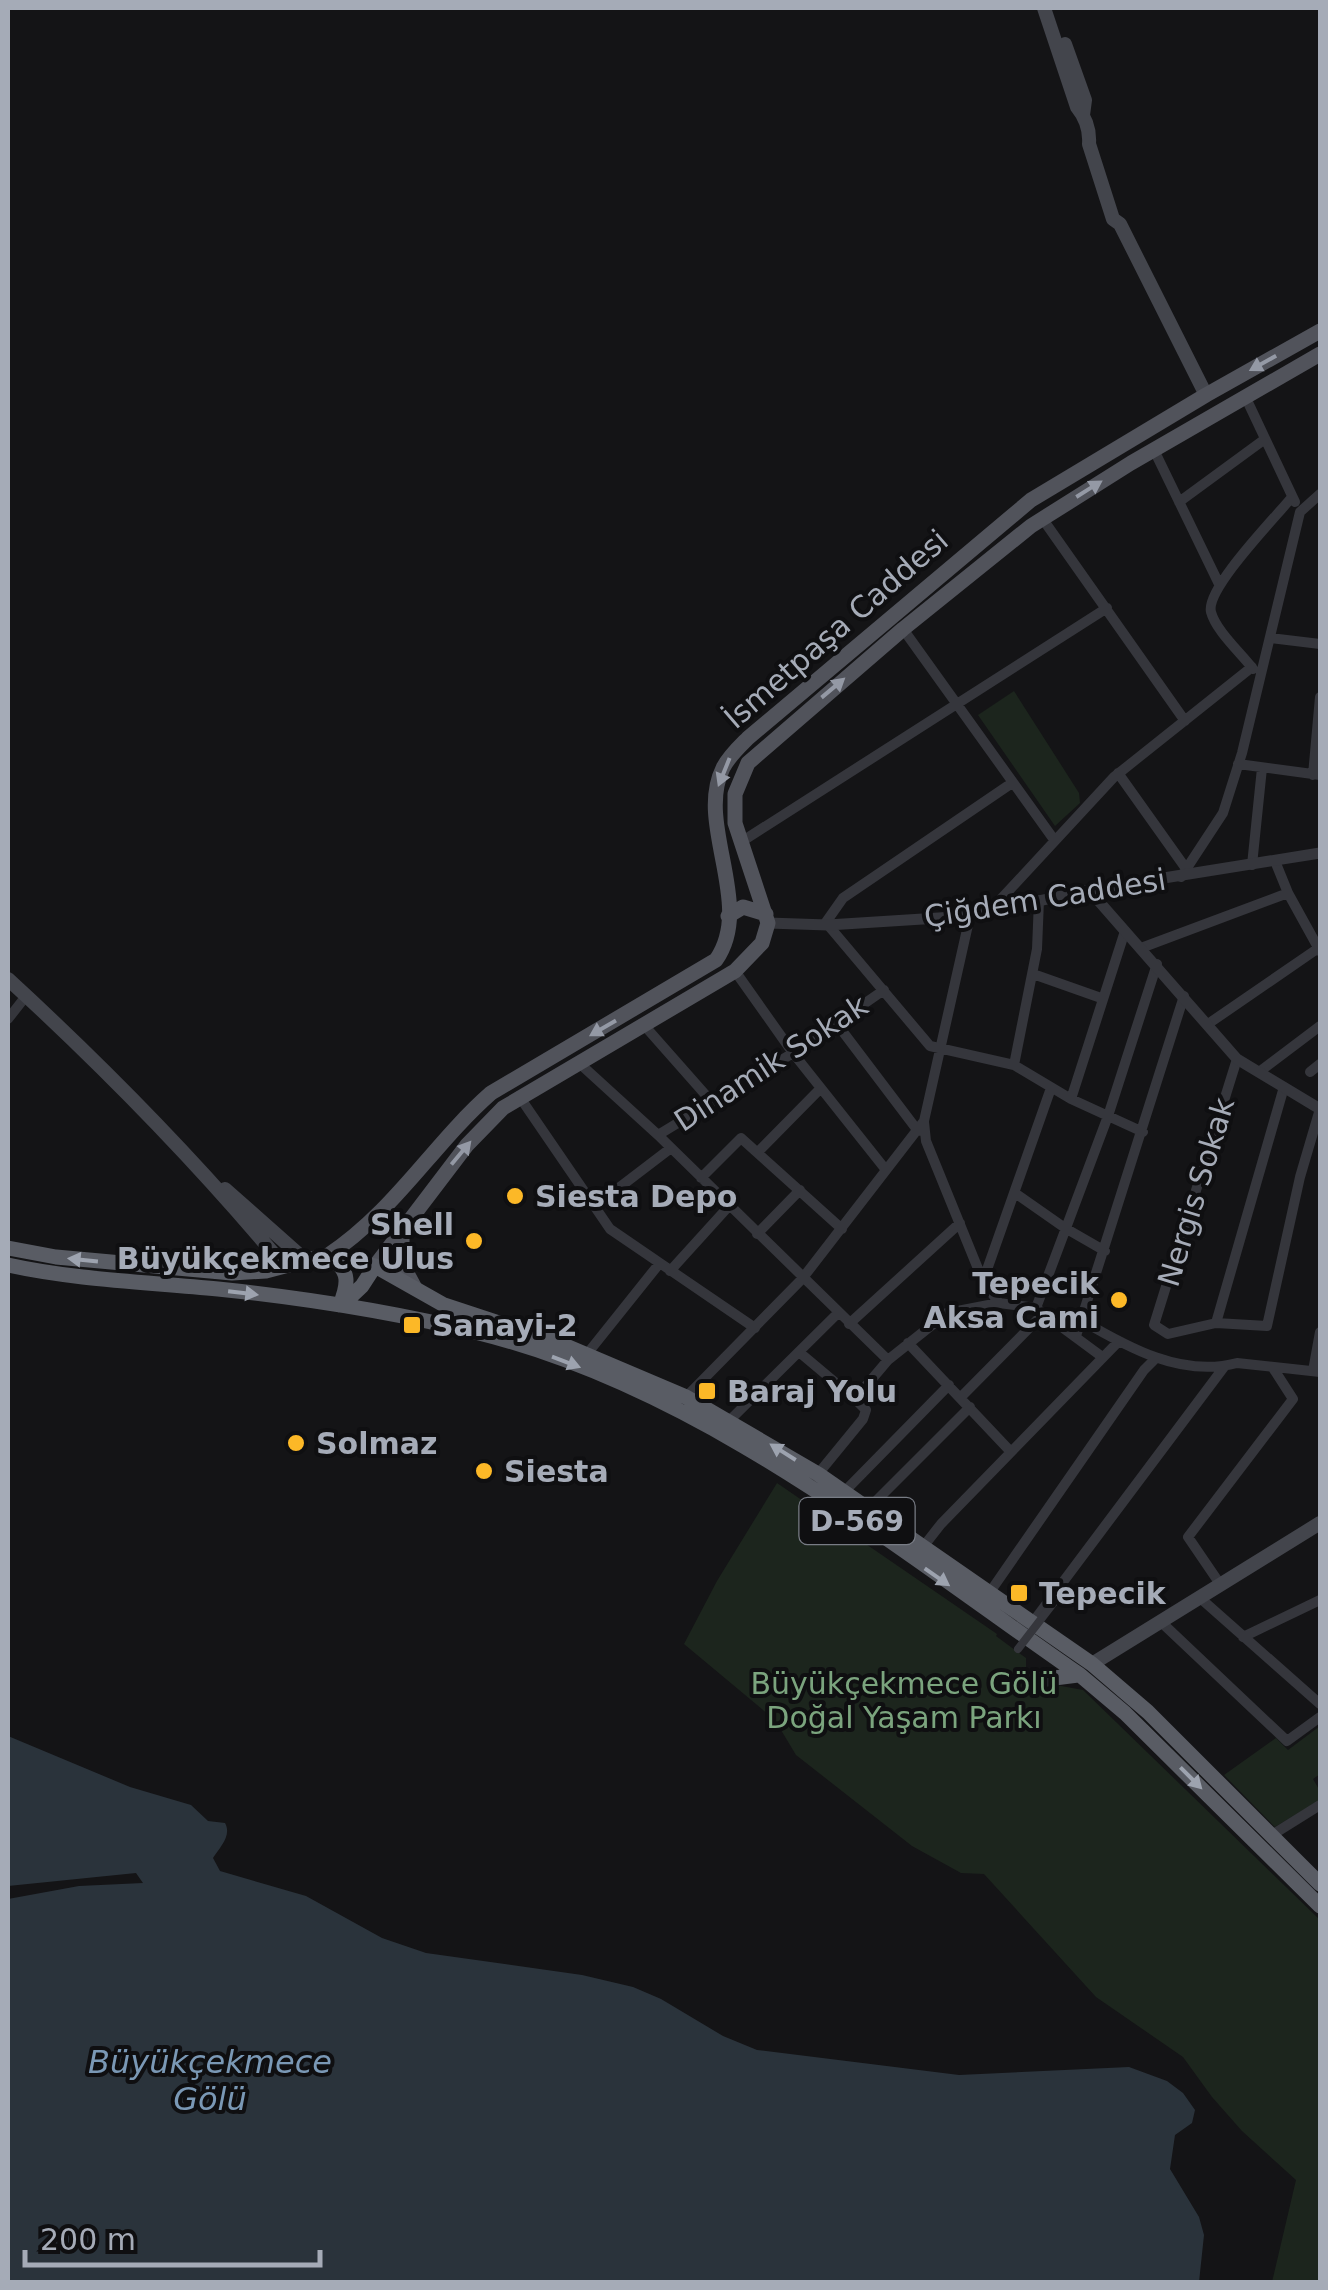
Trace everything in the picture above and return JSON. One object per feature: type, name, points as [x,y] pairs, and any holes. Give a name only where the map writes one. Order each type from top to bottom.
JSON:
[{"type":"highway","name":"D-569","points":[[8,1248],[56,1258],[250,1274],[328,1256],[375,1266],[459,1311],[587,1354],[686,1397],[818,1474],[1033,1622],[1086,1670],[1320,1906]]},
{"type":"highway","points":[[328,1256],[344,1268],[347,1278],[340,1305]]},
{"type":"highway","name":"D-569","points":[[8,1265],[340,1305],[420,1320],[517,1344],[668,1406],[772,1464],[1038,1646],[1133,1698],[1317,1875]]},
{"type":"highway","points":[[284,1266],[290,1286],[302,1302]]},
{"type":"highway","points":[[340,1305],[351,1298],[375,1266]]},
{"type":"highway","points":[[1038,1646],[1037,1670],[1032,1681],[1086,1670]]},
{"type":"main road","points":[[1046,11],[1076,107],[1090,134],[1089,144],[1112,219],[1120,224],[1215,414]]},
{"type":"main road","name":"İsmetpaşa Caddesi","points":[[726,938],[728,887],[716,812],[721,771],[748,738],[1031,500],[1320,331]]},
{"type":"main road","name":"İsmetpaşa Caddesi","points":[[767,919],[741,842],[733,804],[738,780],[748,763],[903,629],[1042,518],[1320,354]]},
{"type":"main road","points":[[1031,500],[1042,518]]},
{"type":"main road","points":[[919,595],[930,608]]},
{"type":"main road","points":[[788,704],[798,718]]},
{"type":"main road","points":[[328,1256],[371,1222],[491,1093],[569,1061],[643,1024],[735,971],[757,949],[767,919],[744,907],[728,916]]},
{"type":"main road","points":[[375,1266],[466,1145],[519,1096],[709,966],[722,951],[726,938],[745,950],[757,949]]},
{"type":"main road","points":[[8,979],[107,1070],[284,1266]]},
{"type":"main road","points":[[201,1170],[304,1259]]},
{"type":"main road","points":[[420,1172],[435,1184]]},
{"type":"main road","points":[[402,1230],[402,1264],[415,1288]]},
{"type":"main road","points":[[1086,1670],[1320,1524]]},
{"type":"street","points":[[1245,396],[1300,512]]},
{"type":"street","points":[[1179,502],[1265,439]]},
{"type":"street","points":[[1154,450],[1219,584]]},
{"type":"street","points":[[1118,773],[1184,874],[1223,813],[1300,512],[1320,494]]},
{"type":"street","points":[[1260,678],[1212,617],[1210,605],[1219,584],[1292,497]]},
{"type":"street","points":[[1042,518],[1185,720]]},
{"type":"street","points":[[741,842],[1107,608]]},
{"type":"street","points":[[903,629],[1055,842]]},
{"type":"street","points":[[1270,638],[1320,644]]},
{"type":"street","points":[[988,913],[1118,773],[1252,668]]},
{"type":"street","points":[[1238,764],[1317,775],[1320,697]]},
{"type":"street","points":[[1252,865],[1262,768]]},
{"type":"street","points":[[1012,783],[843,898],[826,925],[930,1046],[1014,1066],[1072,1100],[1143,1132]]},
{"type":"street","name":"Çiğdem Caddesi","points":[[767,919],[826,925],[970,916],[1089,890],[1320,852]]},
{"type":"street","points":[[1208,1024],[1320,949],[1275,861]]},
{"type":"street","points":[[1089,890],[1237,1059],[1320,1108],[1266,1326],[1216,1323],[1284,1087]]},
{"type":"street","points":[[1142,948],[1288,893]]},
{"type":"street","points":[[1014,1066],[1033,974],[1039,900]]},
{"type":"street","points":[[686,1397],[802,1279],[921,1126],[970,916]]},
{"type":"street","points":[[1072,1100],[1125,931]]},
{"type":"street","points":[[961,1396],[1040,1311],[1064,1228],[1108,1116],[1157,964]]},
{"type":"street","points":[[735,971],[793,1054],[886,1170]]},
{"type":"street","points":[[1033,974],[1102,998]]},
{"type":"street","name":"Dinamik Sokak","points":[[658,1135],[793,1054],[884,990]]},
{"type":"street","points":[[8,1019],[26,996]]},
{"type":"street","points":[[1076,1336],[1184,996]]},
{"type":"street","points":[[643,1024],[711,1101]]},
{"type":"street","points":[[838,1024],[921,1126],[983,1281],[999,1302]]},
{"type":"street","points":[[1259,1072],[1320,1026]]},
{"type":"street","name":"Nergis Sokak","points":[[1216,1323],[1168,1334],[1154,1325],[1237,1059]]},
{"type":"street","points":[[569,1061],[658,1135],[888,1360]]},
{"type":"street","points":[[1310,1072],[1320,1064]]},
{"type":"street","points":[[983,1281],[1051,1088]]},
{"type":"street","points":[[758,1152],[820,1089]]},
{"type":"street","points":[[519,1096],[610,1228],[754,1328]]},
{"type":"street","points":[[702,1178],[741,1138],[842,1228]]},
{"type":"street","points":[[594,1206],[671,1148]]},
{"type":"street","points":[[757,1234],[800,1190]]},
{"type":"street","points":[[1014,1193],[1105,1251]]},
{"type":"street","points":[[670,1272],[729,1206]]},
{"type":"street","points":[[849,1324],[960,1223]]},
{"type":"street","points":[[587,1354],[659,1264]]},
{"type":"street","points":[[855,1399],[888,1360],[947,1312],[999,1302],[1040,1311],[1101,1356]]},
{"type":"street","points":[[730,1420],[838,1313]]},
{"type":"street","points":[[1081,1320],[1156,1358],[1180,1364],[1237,1363],[1317,1372],[1320,1332]]},
{"type":"street","points":[[923,1547],[1119,1341]]},
{"type":"street","points":[[908,1343],[1011,1452]]},
{"type":"street","points":[[799,1352],[866,1410],[863,1420],[818,1474]]},
{"type":"street","points":[[990,1592],[1156,1358]]},
{"type":"street","points":[[1033,1622],[1224,1366]]},
{"type":"street","points":[[1220,1584],[1188,1537],[1292,1399],[1273,1368]]},
{"type":"street","points":[[844,1492],[950,1385]]},
{"type":"street","points":[[868,1509],[970,1407]]},
{"type":"street","points":[[1199,1596],[1320,1704]]},
{"type":"street","points":[[1242,1637],[1320,1600]]},
{"type":"street","points":[[1018,1649],[1054,1601]]},
{"type":"street","points":[[1160,1621],[1286,1742],[1320,1718]]},
{"type":"street","points":[[1272,1835],[1320,1805]]},
{"type":"green space","points":[[1014,691],[1079,793],[1080,803],[1055,826],[978,715]]},
{"type":"green space","name":"Büyükçekmece Gölü Doğal Yaşam Parkı","points":[[777,1483],[997,1634],[1026,1658],[1026,1675],[1033,1689],[1056,1685],[1083,1690],[1320,1920],[1320,2282],[1272,2282],[1296,2180],[1242,2131],[1183,2057],[1096,1997],[984,1874],[961,1873],[912,1846],[796,1755],[775,1720],[684,1644]]},
{"type":"green space","points":[[1320,1726],[1320,1774],[1313,1779],[1320,1800],[1275,1827],[1224,1775],[1276,1738],[1288,1750]]},
{"type":"water","name":"Büyükçekmece Gölü","points":[[8,1736],[130,1787],[191,1805],[208,1821],[225,1823],[226,1837],[213,1858],[220,1871],[306,1896],[382,1938],[426,1953],[582,1975],[633,1987],[757,2050],[959,2075],[1129,2067],[1167,2081],[1183,2093],[1195,2110],[1192,2123],[1175,2135],[1170,2169],[1199,2217],[1204,2235],[1199,2282],[8,2282],[8,1899],[79,1886],[143,1883],[136,1873],[8,1886]]},
{"type":"place","name":"Siesta Depo","points":[[515,1196]]},
{"type":"place","name":"Shell Büyükçekmece Ulus","points":[[474,1241]]},
{"type":"place","name":"Tepecik Aksa Cami","points":[[1119,1300]]},
{"type":"place","name":"Sanayi-2","points":[[412,1325]]},
{"type":"place","name":"Baraj Yolu","points":[[707,1391]]},
{"type":"place","name":"Solmaz","points":[[296,1443]]},
{"type":"place","name":"Siesta","points":[[484,1471]]},
{"type":"place","name":"Tepecik","points":[[1019,1593]]}]
